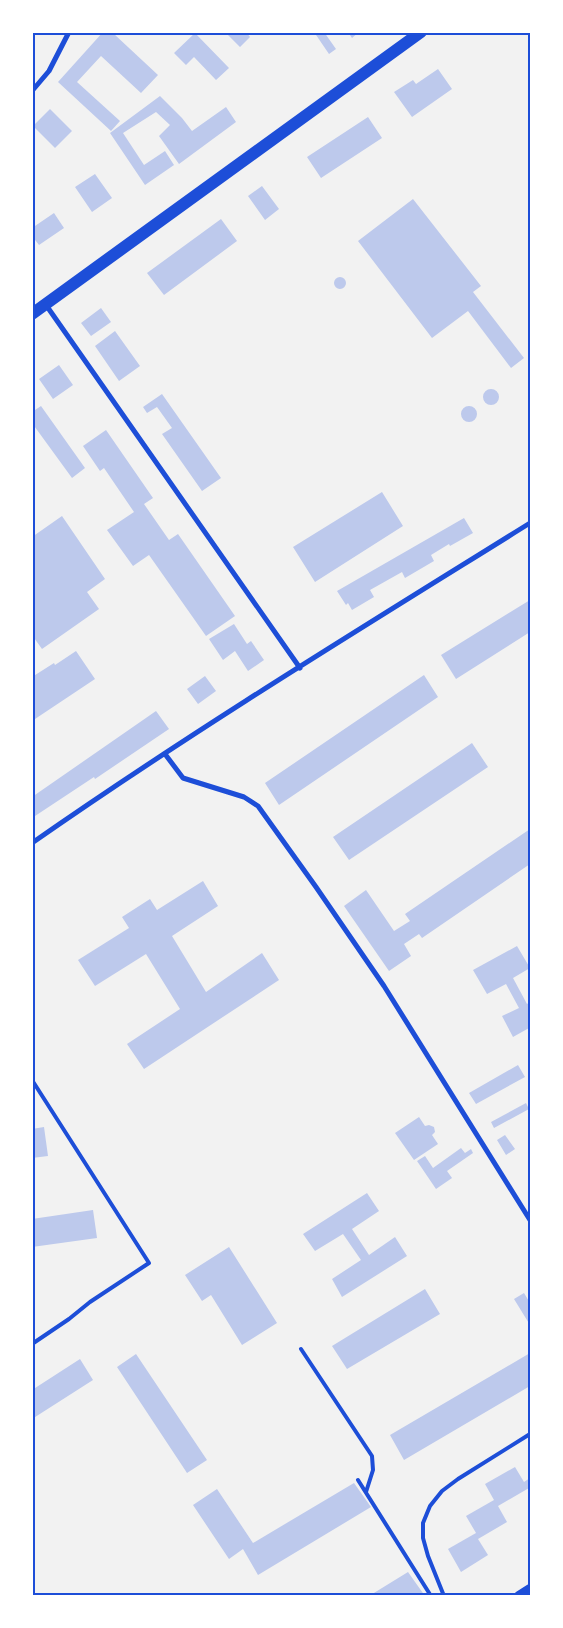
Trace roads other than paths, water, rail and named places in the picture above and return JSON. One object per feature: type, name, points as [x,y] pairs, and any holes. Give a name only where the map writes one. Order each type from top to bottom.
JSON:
[{"type":"highway","points":[[32,314],[421,32]]},
{"type":"main road","points":[[520,1596],[530,1589]]},
{"type":"street","points":[[32,91],[49,71],[69,32]]},
{"type":"street","points":[[46,305],[300,668]]},
{"type":"street","points":[[32,843],[165,754],[530,523]]},
{"type":"street","points":[[165,754],[183,778],[244,797],[258,806],[384,986],[530,1220]]},
{"type":"lane","points":[[32,1080],[149,1263],[90,1302],[32,1344]]},
{"type":"lane","points":[[301,1349],[372,1456],[373,1470],[366,1492]]},
{"type":"lane","points":[[444,1596],[428,1556],[424,1538],[423,1523],[430,1506],[437,1496],[452,1483],[530,1434]]},
{"type":"lane","points":[[358,1480],[431,1596]]}]
